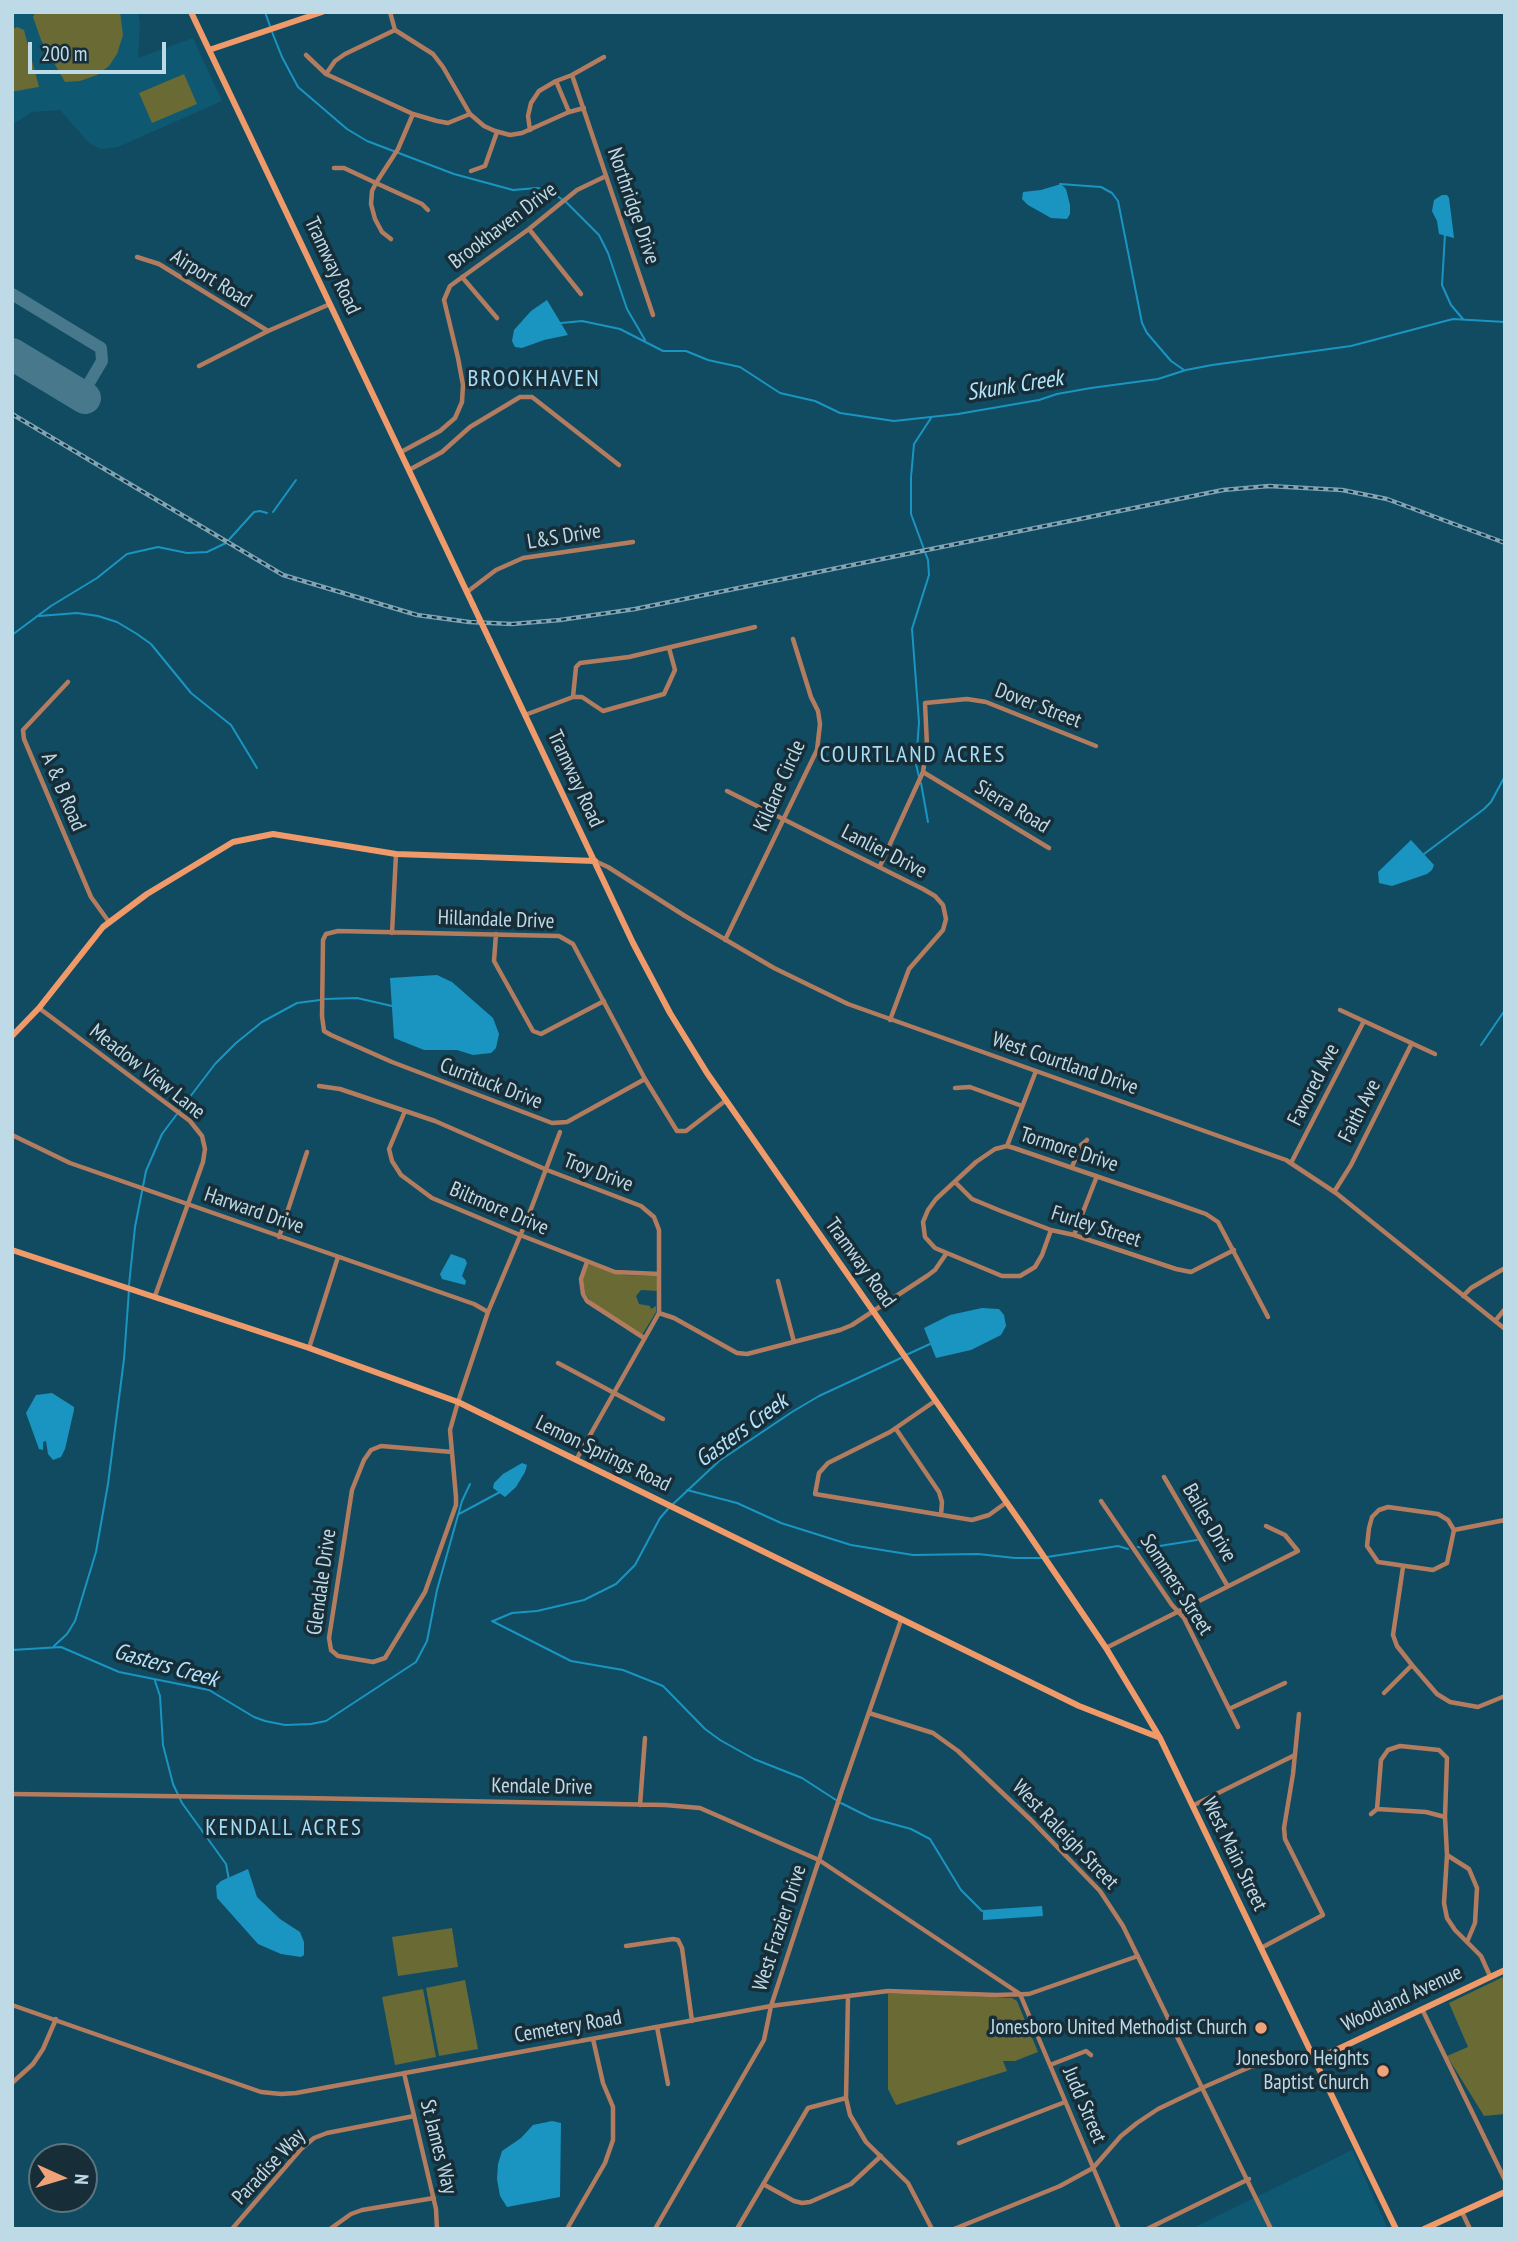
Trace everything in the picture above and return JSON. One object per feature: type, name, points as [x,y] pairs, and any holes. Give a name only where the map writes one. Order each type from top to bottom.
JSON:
[{"type":"main road","name":"Tramway Road","points":[[191,12],[633,943],[670,1013],[725,1101],[1013,1510]]},
{"type":"main road","points":[[209,50],[322,12]]},
{"type":"main road","points":[[12,1036],[39,1008],[110,922],[147,894],[218,849],[254,837],[273,834],[300,837],[396,854],[595,861]]},
{"type":"main road","name":"Lemon Springs Road","points":[[12,1250],[309,1348],[458,1402],[1079,1706],[1160,1738]]},
{"type":"main road","name":"West Main Street","points":[[1013,1510],[1106,1648],[1160,1738],[1396,2229]]},
{"type":"main road","name":"Woodland Avenue","points":[[1315,2060],[1505,1969]]},
{"type":"main road","points":[[1423,2229],[1505,2192]]},
{"type":"street","points":[[390,12],[395,30],[433,54],[470,114],[484,126],[510,135],[530,130],[584,108]]},
{"type":"street","points":[[326,74],[335,61],[345,54],[395,30]]},
{"type":"street","points":[[306,55],[326,74],[413,114],[448,123],[470,114]]},
{"type":"street","points":[[530,130],[528,116],[531,103],[539,91],[604,57]]},
{"type":"street","name":"Northridge Drive","points":[[572,75],[653,315]]},
{"type":"street","points":[[556,81],[569,112]]},
{"type":"street","points":[[391,239],[382,232],[375,219],[371,204],[372,191],[398,149],[413,114]]},
{"type":"street","points":[[471,171],[485,166],[498,132]]},
{"type":"street","points":[[334,168],[344,167],[422,204],[428,211]]},
{"type":"street","name":"Brookhaven Drive","points":[[401,453],[440,431],[455,418],[462,402],[463,385],[444,300],[450,286],[529,229],[577,190],[606,176]]},
{"type":"street","points":[[529,229],[581,293]]},
{"type":"street","name":"Airport Road","points":[[137,257],[159,264],[268,331]]},
{"type":"street","points":[[462,277],[497,318]]},
{"type":"street","name":"Airport Road","points":[[199,366],[268,331],[330,304]]},
{"type":"street","points":[[410,470],[442,452],[470,428],[520,397],[532,397],[619,465]]},
{"type":"street","name":"L&S Drive","points":[[467,592],[496,570],[523,558],[633,542]]},
{"type":"street","points":[[573,697],[576,667],[580,663],[629,657],[755,627]]},
{"type":"street","name":"Kildare Circle","points":[[725,940],[817,750],[820,724],[818,711],[793,639]]},
{"type":"street","points":[[525,715],[573,697],[582,697],[603,711],[664,694],[675,670],[669,648]]},
{"type":"street","name":"A & B Road","points":[[68,682],[23,730],[24,739],[76,866],[91,897],[110,922]]},
{"type":"street","name":"Dover Street","points":[[923,772],[927,746],[925,703],[967,699],[986,702],[1096,746]]},
{"type":"street","points":[[880,866],[923,772]]},
{"type":"street","name":"Sierra Road","points":[[923,772],[1049,848]]},
{"type":"street","name":"Lanlier Drive","points":[[727,792],[880,866],[935,896],[943,905],[946,919],[943,930],[909,969],[890,1020]]},
{"type":"street","points":[[392,933],[396,854]]},
{"type":"street","name":"West Courtland Drive","points":[[595,861],[725,940],[821,992],[890,1020],[1291,1163],[1334,1192],[1505,1329]]},
{"type":"street","name":"Hillandale Drive","points":[[324,1031],[323,940],[326,933],[338,931],[559,936],[573,944],[645,1079],[677,1131],[686,1131],[725,1101]]},
{"type":"street","points":[[496,934],[494,961],[533,1031],[541,1034],[604,1001]]},
{"type":"street","name":"Meadow View Lane","points":[[39,1008],[190,1121],[202,1136],[205,1149],[203,1162],[155,1296]]},
{"type":"street","points":[[1340,1010],[1435,1054]]},
{"type":"street","name":"Favored Ave","points":[[1291,1163],[1364,1021]]},
{"type":"street","name":"Currituck Drive","points":[[324,1031],[392,1062],[552,1123],[567,1122],[645,1079]]},
{"type":"street","name":"Faith Ave","points":[[1334,1192],[1347,1172],[1412,1043]]},
{"type":"street","points":[[1007,1146],[1036,1071]]},
{"type":"street","name":"Troy Drive","points":[[319,1086],[341,1089],[405,1111],[648,1210],[659,1230],[659,1313]]},
{"type":"street","points":[[955,1088],[970,1087],[1022,1106]]},
{"type":"street","name":"Biltmore Drive","points":[[405,1111],[389,1149],[392,1161],[401,1175],[432,1198],[587,1262],[624,1273],[659,1274]]},
{"type":"street","name":"Glendale Drive","points":[[452,1452],[380,1446],[371,1450],[364,1460],[352,1490],[329,1637],[331,1650],[338,1656],[373,1662],[385,1658],[425,1592],[456,1505],[452,1452],[450,1430],[458,1402],[488,1312],[560,1132]]},
{"type":"street","name":"Harward Drive","points":[[12,1135],[70,1163],[474,1304],[488,1312]]},
{"type":"street","points":[[1072,1167],[1081,1145],[1087,1140]]},
{"type":"street","name":"Tormore Drive","points":[[1051,1230],[1042,1255],[1034,1267],[1020,1276],[1002,1276],[935,1248],[925,1237],[923,1222],[936,1199],[995,1149],[1007,1146],[1206,1214],[1218,1222],[1268,1317]]},
{"type":"street","points":[[279,1237],[307,1152]]},
{"type":"street","points":[[1074,1235],[1097,1176]]},
{"type":"street","name":"Furley Street","points":[[955,1182],[972,1199],[1051,1230],[1191,1272],[1234,1250]]},
{"type":"street","points":[[576,1460],[659,1313],[681,1321],[737,1353],[747,1354],[840,1330],[928,1276],[946,1254]]},
{"type":"street","points":[[309,1348],[338,1257]]},
{"type":"street","points":[[587,1262],[580,1279],[587,1301],[643,1338]]},
{"type":"street","points":[[1463,1296],[1471,1288],[1505,1268]]},
{"type":"street","points":[[778,1280],[794,1342]]},
{"type":"street","points":[[1495,1321],[1505,1309]]},
{"type":"street","points":[[558,1363],[663,1419]]},
{"type":"street","points":[[935,1401],[896,1429],[828,1463],[820,1473],[815,1494],[941,1516],[978,1519],[989,1515],[1007,1502]]},
{"type":"street","points":[[896,1429],[939,1492],[941,1516]]},
{"type":"street","name":"Bailes Drive","points":[[1164,1477],[1227,1585]]},
{"type":"street","name":"Sommers Street","points":[[1101,1500],[1184,1618],[1238,1727]]},
{"type":"street","points":[[1394,1507],[1438,1514],[1448,1520],[1454,1530],[1447,1563],[1433,1570],[1378,1562],[1367,1546],[1372,1517],[1379,1510],[1394,1507]]},
{"type":"street","points":[[1454,1530],[1505,1520]]},
{"type":"street","points":[[1106,1648],[1298,1551],[1285,1535],[1266,1526]]},
{"type":"street","points":[[1403,1567],[1394,1635],[1397,1646],[1432,1689],[1450,1702],[1478,1707],[1504,1698]]},
{"type":"street","name":"West Frazier Drive","points":[[655,2229],[764,2040],[771,2006],[901,1620]]},
{"type":"street","points":[[1384,1693],[1412,1665]]},
{"type":"street","points":[[1229,1709],[1285,1683]]},
{"type":"street","name":"West Raleigh Street","points":[[869,1713],[933,1733],[958,1751],[1031,1819],[1100,1891],[1118,1917],[1138,1956],[1272,2229]]},
{"type":"street","points":[[1261,1948],[1323,1915],[1285,1839],[1286,1811],[1299,1714]]},
{"type":"street","points":[[640,1805],[645,1738]]},
{"type":"street","points":[[1377,1809],[1381,1760],[1388,1750],[1400,1746],[1439,1750],[1447,1758],[1444,1903],[1447,1918],[1480,1956],[1490,1976]]},
{"type":"street","points":[[1191,1806],[1295,1755]]},
{"type":"street","name":"Kendale Drive","points":[[12,1794],[146,1794],[699,1808],[819,1860],[1020,1994]]},
{"type":"street","points":[[1371,1814],[1377,1809],[1426,1812],[1445,1818]]},
{"type":"street","points":[[1447,1854],[1469,1869],[1477,1888],[1475,1923],[1467,1942]]},
{"type":"street","points":[[626,1946],[678,1940],[682,1948],[692,2021]]},
{"type":"street","name":"Cemetery Road","points":[[12,2005],[261,2092],[296,2093],[771,2006],[905,1990],[1020,1994],[1043,1990],[1138,1956]]},
{"type":"street","name":"Judd Street","points":[[1020,1994],[1119,2229]]},
{"type":"street","points":[[848,1996],[846,2098],[853,2123],[866,2143],[908,2183],[932,2229]]},
{"type":"street","points":[[1422,2009],[1505,2180]]},
{"type":"street","points":[[12,2083],[33,2064],[56,2019]]},
{"type":"street","points":[[657,2027],[668,2084]]},
{"type":"street","points":[[567,2229],[605,2163],[613,2140],[613,2107],[603,2083],[593,2039]]},
{"type":"street","points":[[1050,2065],[1086,2052],[1091,2055]]},
{"type":"street","points":[[954,2229],[1060,2186],[1093,2168],[1121,2136],[1137,2123],[1158,2109],[1204,2087],[1250,2067],[1315,2060]]},
{"type":"street","name":"St James Way","points":[[404,2073],[434,2198],[438,2229]]},
{"type":"street","points":[[737,2229],[808,2108],[846,2098]]},
{"type":"street","points":[[959,2143],[1065,2102]]},
{"type":"street","name":"Paradise Way","points":[[232,2229],[300,2149],[314,2138],[414,2116]]},
{"type":"street","points":[[763,2184],[793,2201],[810,2202],[850,2184],[881,2156]]},
{"type":"street","points":[[1147,2229],[1249,2179]]},
{"type":"street","points":[[330,2229],[351,2214],[362,2210],[434,2198]]},
{"type":"street","points":[[1461,2211],[1470,2229]]},
{"type":"shaded area","points":[[12,12],[138,12],[138,58],[193,38],[222,101],[118,147],[101,149],[89,143],[60,110],[32,112],[12,125]]},
{"type":"shaded area","points":[[35,12],[120,12],[123,35],[117,54],[109,66],[97,75],[80,81],[65,82],[41,40],[33,17]]},
{"type":"shaded area","points":[[17,27],[24,30],[39,87],[12,91],[12,29]]},
{"type":"shaded area","points":[[184,74],[197,104],[152,123],[139,93]]},
{"type":"shaded area","points":[[1061,184],[1066,189],[1070,205],[1067,219],[1051,218],[1022,199],[1023,192]]},
{"type":"shaded area","points":[[1442,195],[1449,198],[1454,238],[1439,234],[1432,211],[1434,200]]},
{"type":"shaded area","points":[[547,300],[568,335],[522,348],[515,347],[512,341],[514,330],[531,311]]},
{"type":"shaded area","points":[[1411,840],[1434,865],[1432,870],[1392,886],[1379,883],[1378,872]]},
{"type":"shaded area","points":[[437,975],[452,982],[493,1018],[499,1034],[496,1048],[491,1053],[473,1055],[457,1050],[424,1050],[394,1038],[390,978]]},
{"type":"shaded area","points":[[451,1254],[465,1259],[467,1263],[462,1276],[466,1281],[465,1285],[442,1279],[440,1274]]},
{"type":"shaded area","points":[[588,1264],[624,1275],[658,1276],[657,1291],[641,1290],[636,1296],[639,1304],[650,1306],[651,1309],[656,1306],[656,1312],[642,1335],[589,1299],[585,1293],[583,1279]]},
{"type":"shaded area","points":[[982,1308],[999,1309],[1004,1315],[1006,1326],[1001,1335],[971,1350],[936,1358],[924,1328],[950,1315]]},
{"type":"shaded area","points":[[52,1393],[74,1407],[65,1449],[61,1457],[53,1460],[48,1454],[46,1441],[43,1442],[43,1450],[39,1449],[26,1413],[36,1395]]},
{"type":"shaded area","points":[[522,1463],[527,1465],[525,1472],[516,1487],[505,1497],[493,1488],[503,1474]]},
{"type":"shaded area","points":[[248,1869],[257,1897],[280,1919],[300,1932],[304,1942],[304,1955],[301,1957],[281,1954],[258,1944],[217,1898],[216,1886],[221,1881]]},
{"type":"shaded area","points":[[1042,1906],[1043,1916],[983,1920],[983,1910]]},
{"type":"shaded area","points":[[452,1928],[458,1967],[398,1976],[392,1937]]},
{"type":"shaded area","points":[[1505,1976],[1505,2114],[1484,2116],[1447,2056],[1468,2047],[1449,2003]]},
{"type":"shaded area","points":[[465,1980],[478,2049],[439,2056],[426,1988]]},
{"type":"shaded area","points":[[423,1989],[436,2057],[395,2065],[382,1997]]},
{"type":"shaded area","points":[[888,1994],[1012,1998],[1017,2001],[1038,2052],[1015,2061],[1003,2061],[1007,2071],[896,2105],[888,2089]]},
{"type":"shaded area","points":[[552,2121],[561,2123],[560,2197],[507,2207],[500,2196],[497,2179],[502,2151],[521,2138],[533,2125]]},
{"type":"shaded area","points":[[1352,2150],[1388,2229],[1191,2229]]},
{"type":"waterway","points":[[265,12],[270,26]]},
{"type":"waterway","points":[[272,32],[298,87],[347,129],[367,141],[454,174],[513,190],[548,190],[566,202],[599,235],[627,309],[645,340]]},
{"type":"waterway","points":[[1060,184],[1101,187],[1112,193],[1118,201],[1142,323],[1171,361],[1184,370]]},
{"type":"waterway","points":[[1445,234],[1442,285],[1451,305],[1463,319]]},
{"type":"waterway","name":"Skunk Creek","points":[[561,323],[582,321],[620,329],[663,351],[686,351],[708,360],[740,367],[780,393],[815,401],[840,413],[894,421],[958,414],[1039,400],[1057,394],[1158,379],[1212,365],[1351,346],[1453,319],[1505,322]]},
{"type":"waterway","points":[[919,777],[916,764],[919,722],[912,629],[929,575],[928,560],[911,514],[911,477],[914,444],[931,418]]},
{"type":"waterway","points":[[273,512],[296,480]]},
{"type":"waterway","points":[[12,635],[51,606],[97,578],[127,554],[158,547],[187,553],[207,552],[226,543],[254,512],[267,513]]},
{"type":"waterway","points":[[39,616],[77,613],[98,616],[117,622],[137,634],[151,644],[191,693],[231,725],[257,768]]},
{"type":"waterway","points":[[1424,854],[1484,809],[1491,802],[1505,776]]},
{"type":"waterway","points":[[921,783],[928,822]]},
{"type":"waterway","points":[[325,999],[357,998],[392,1006]]},
{"type":"waterway","points":[[180,1110],[215,1064],[262,1022],[297,1003],[320,1000]]},
{"type":"waterway","points":[[1481,1045],[1505,1010]]},
{"type":"waterway","points":[[129,1285],[135,1227],[146,1171],[162,1134],[177,1114]]},
{"type":"waterway","points":[[54,1646],[67,1634],[75,1621],[96,1552],[108,1484],[124,1359],[129,1290]]},
{"type":"waterway","name":"Gasters Creek","points":[[906,1355],[930,1344]]},
{"type":"waterway","name":"Gasters Creek","points":[[672,1505],[719,1461],[792,1412],[819,1396],[901,1358]]},
{"type":"waterway","name":"Gasters Creek","points":[[12,1650],[61,1647],[119,1672],[209,1690],[265,1721],[285,1725],[326,1721],[416,1662],[427,1641],[437,1590],[462,1501],[470,1484]]},
{"type":"waterway","points":[[687,1490],[737,1503],[781,1523],[851,1545],[913,1555],[978,1554],[1042,1558]]},
{"type":"waterway","points":[[459,1514],[500,1492]]},
{"type":"waterway","name":"Gasters Creek","points":[[493,1621],[512,1613],[537,1611],[584,1600],[616,1584],[635,1565],[660,1518],[668,1509]]},
{"type":"waterway","points":[[1138,1547],[1197,1540]]},
{"type":"waterway","points":[[1047,1557],[1118,1546],[1128,1549]]},
{"type":"waterway","points":[[492,1621],[571,1661],[623,1670],[663,1686],[705,1729],[720,1740],[754,1759],[802,1778],[836,1800]]},
{"type":"waterway","points":[[155,1681],[160,1696],[163,1745],[173,1784],[182,1803],[226,1864],[229,1880]]},
{"type":"waterway","points":[[841,1803],[871,1818],[911,1829],[930,1839],[961,1890],[982,1911]]},
{"type":"taxiway","points":[[12,294],[101,348],[102,361],[82,395]]},
{"type":"runway","points":[[12,354],[85,398]]},
{"type":"railway","points":[[12,414],[283,575],[417,615],[469,622],[512,624],[635,609],[1223,490],[1269,486],[1342,490],[1387,499],[1505,543]]},
{"type":"place","name":"Jonesboro United Methodist Church","points":[[1261,2028]]},
{"type":"place","name":"Jonesboro Heights Baptist Church","points":[[1383,2071]]},
{"type":"district","name":"BROOKHAVEN","points":[[534,379]]},
{"type":"district","name":"COURTLAND ACRES","points":[[913,755]]},
{"type":"district","name":"KENDALL ACRES","points":[[284,1828]]}]
